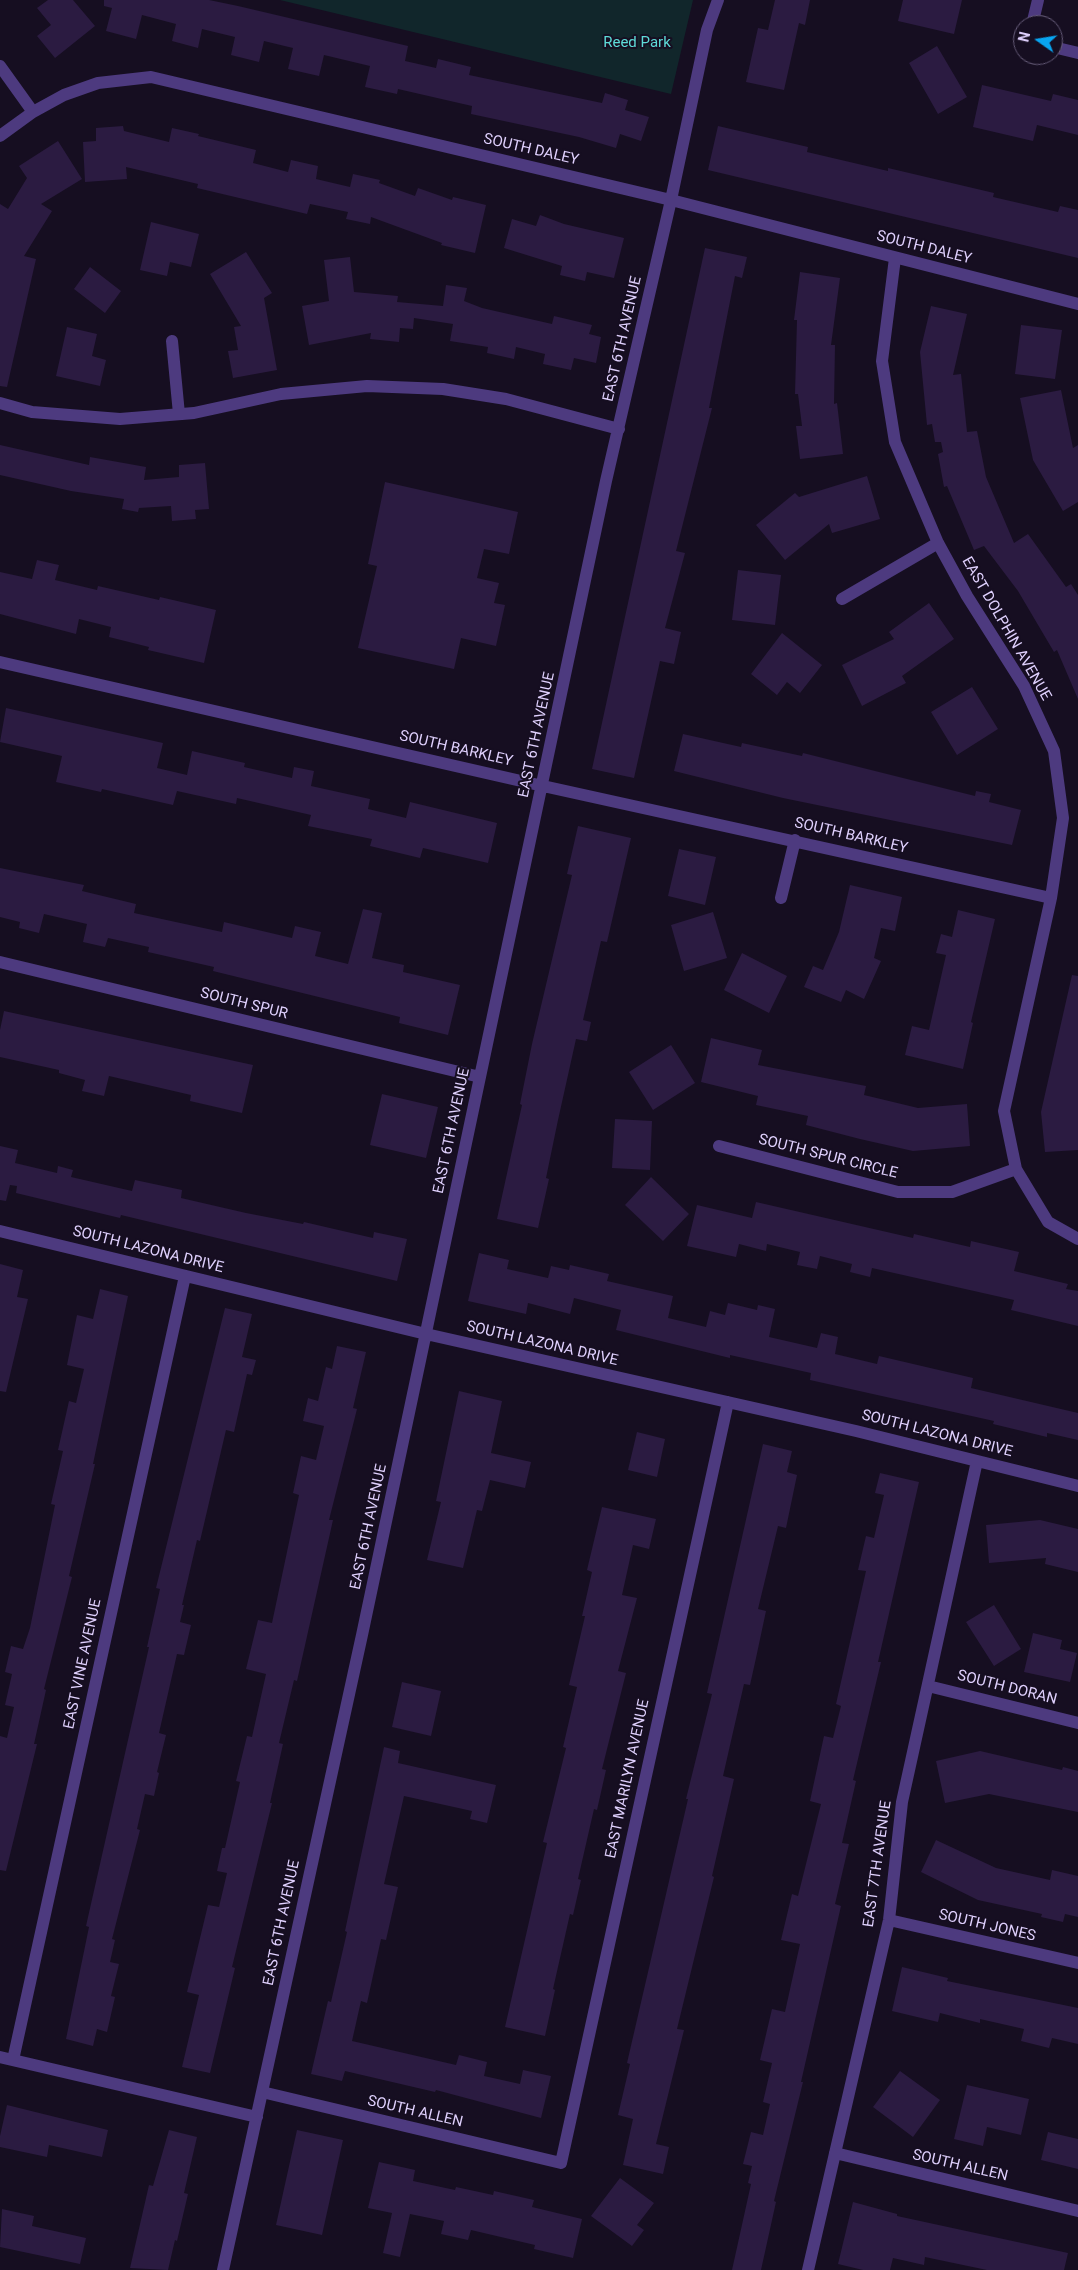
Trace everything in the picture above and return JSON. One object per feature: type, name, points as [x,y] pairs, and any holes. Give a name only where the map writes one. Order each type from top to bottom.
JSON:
[{"type":"street","name":"EAST 6TH AVENUE","points":[[223,2270],[426,1334],[606,480],[671,200],[707,30],[718,0]]},
{"type":"street","points":[[1034,15],[1038,0]]},
{"type":"street","points":[[1063,49],[1078,53]]},
{"type":"street","points":[[0,66],[33,112]]},
{"type":"street","name":"SOUTH DALEY","points":[[0,136],[33,112],[64,95],[98,83],[152,78],[671,200],[1078,304]]},
{"type":"street","name":"EAST DOLPHIN AVENUE","points":[[896,258],[882,361],[895,442],[938,543],[967,596],[1024,686],[1054,751],[1063,818],[1051,898],[1004,1111],[1016,1169]]},
{"type":"street","points":[[172,341],[179,414]]},
{"type":"street","points":[[0,403],[32,412],[120,419],[179,414],[282,394],[376,387],[443,389],[506,399],[619,429]]},
{"type":"street","points":[[842,599],[938,543]]},
{"type":"street","name":"SOUTH BARKLEY","points":[[0,662],[542,786],[795,840],[1051,898]]},
{"type":"street","points":[[781,898],[795,840]]},
{"type":"street","name":"SOUTH SPUR","points":[[0,962],[480,1077]]},
{"type":"street","name":"SOUTH SPUR CIRCLE","points":[[719,1146],[898,1192],[952,1192],[1016,1169]]},
{"type":"street","points":[[1016,1169],[1048,1222],[1078,1240]]},
{"type":"street","name":"SOUTH LAZONA DRIVE","points":[[0,1231],[426,1334],[728,1402],[1078,1486]]},
{"type":"street","name":"EAST VINE AVENUE","points":[[13,2060],[185,1276]]},
{"type":"street","name":"EAST MARILYN AVENUE","points":[[561,2163],[728,1402]]},
{"type":"street","name":"EAST 7TH AVENUE","points":[[808,2270],[889,1920],[902,1802],[977,1461]]},
{"type":"street","name":"SOUTH DORAN","points":[[928,1686],[1078,1723]]},
{"type":"street","name":"SOUTH JONES","points":[[889,1920],[1078,1964]]},
{"type":"street","points":[[0,2057],[257,2117]]},
{"type":"street","name":"SOUTH ALLEN","points":[[262,2092],[561,2163]]},
{"type":"street","name":"SOUTH ALLEN","points":[[835,2153],[1078,2211]]},
{"type":"green space","name":"Reed Park","points":[[280,0],[693,0],[671,94]]},
{"type":"building","points":[[48,0],[73,0],[95,26],[55,58],[37,36],[51,25],[37,8]]},
{"type":"building","points":[[104,0],[209,0],[238,6],[408,46],[405,61],[436,68],[438,59],[471,67],[469,75],[602,103],[605,93],[628,100],[625,110],[649,117],[641,141],[620,134],[616,148],[579,137],[471,114],[472,106],[398,89],[397,94],[365,87],[370,66],[324,55],[319,76],[288,69],[293,48],[264,41],[259,62],[231,55],[235,37],[202,29],[198,48],[172,41],[176,24],[142,15],[136,39],[106,31],[112,8],[104,6]]},
{"type":"building","points":[[775,0],[810,0],[805,25],[799,23],[784,90],[746,82],[758,28],[768,30]]},
{"type":"building","points":[[903,0],[962,0],[954,34],[898,21]]},
{"type":"building","points":[[937,46],[967,97],[938,114],[909,63]]},
{"type":"building","points":[[982,85],[1051,101],[1053,94],[1078,100],[1078,135],[1037,125],[1033,141],[973,127]]},
{"type":"building","points":[[123,126],[124,131],[169,142],[172,128],[199,134],[198,136],[256,150],[253,163],[288,172],[291,160],[318,166],[316,179],[350,187],[353,174],[380,180],[379,183],[415,196],[418,188],[452,200],[453,197],[486,205],[475,253],[441,245],[442,243],[371,217],[370,224],[346,219],[348,212],[310,204],[307,214],[197,188],[198,184],[126,167],[127,179],[85,182],[83,142],[96,141],[96,128]]},
{"type":"building","points":[[718,126],[808,147],[807,152],[888,171],[888,168],[994,193],[993,197],[1058,212],[1060,206],[1078,210],[1078,258],[708,170]]},
{"type":"building","points":[[58,141],[82,179],[41,204],[52,211],[24,256],[36,259],[7,387],[0,386],[0,204],[8,209],[27,178],[19,166]]},
{"type":"building","points":[[540,215],[564,224],[624,238],[614,278],[587,272],[585,281],[560,275],[562,266],[504,248],[512,219],[536,226]]},
{"type":"building","points":[[151,222],[199,234],[191,267],[170,262],[167,276],[140,270]]},
{"type":"building","points":[[705,248],[747,257],[742,278],[735,276],[709,408],[712,408],[676,551],[685,553],[665,628],[681,632],[674,664],[660,661],[634,778],[592,769]]},
{"type":"building","points":[[246,252],[272,293],[264,298],[277,370],[233,378],[228,351],[238,350],[234,327],[241,326],[210,274]]},
{"type":"building","points":[[350,257],[354,292],[398,296],[397,302],[443,306],[446,285],[467,288],[464,301],[482,308],[552,324],[554,316],[592,325],[589,334],[601,337],[596,363],[574,358],[571,370],[543,364],[545,354],[516,347],[514,359],[487,353],[488,347],[450,341],[453,324],[414,318],[413,329],[400,328],[399,342],[370,339],[371,333],[309,345],[302,306],[329,301],[324,260]]},
{"type":"building","points":[[90,267],[121,291],[105,313],[74,289]]},
{"type":"building","points":[[800,272],[840,278],[831,345],[835,345],[834,404],[837,403],[843,454],[800,459],[796,426],[802,426],[798,394],[795,394],[797,320],[794,320]]},
{"type":"building","points":[[931,306],[967,314],[953,375],[961,374],[967,432],[977,431],[986,477],[1014,543],[1028,534],[1066,587],[1071,584],[1078,595],[1078,699],[1057,650],[1054,652],[1018,591],[984,546],[974,550],[947,486],[944,487],[938,454],[943,452],[941,442],[935,442],[932,424],[927,425],[920,352]]},
{"type":"building","points":[[1021,325],[1062,330],[1055,379],[1015,374]]},
{"type":"building","points":[[67,327],[97,334],[92,356],[106,360],[100,386],[56,376]]},
{"type":"building","points":[[1061,390],[1073,448],[1078,445],[1078,502],[1063,511],[1033,460],[1020,398]]},
{"type":"building","points":[[0,445],[89,465],[90,457],[146,467],[144,480],[179,477],[179,465],[205,463],[209,509],[195,510],[196,519],[172,521],[171,506],[139,508],[138,512],[122,509],[124,499],[71,491],[0,475]]},
{"type":"building","points":[[867,476],[880,519],[832,533],[829,524],[785,560],[756,525],[795,493],[799,497]]},
{"type":"building","points":[[385,482],[518,512],[509,554],[484,549],[477,578],[499,583],[494,603],[505,605],[496,646],[461,638],[454,669],[358,648],[377,566],[368,564]]},
{"type":"building","points":[[37,560],[59,565],[55,580],[97,590],[98,586],[159,600],[160,597],[216,610],[204,663],[148,650],[149,647],[109,637],[111,627],[79,619],[76,634],[0,614],[0,572],[32,579]]},
{"type":"building","points":[[738,570],[781,575],[775,625],[732,620]]},
{"type":"building","points":[[929,603],[954,639],[902,676],[906,683],[862,706],[842,665],[894,639],[889,632]]},
{"type":"building","points":[[782,633],[822,665],[800,693],[787,682],[777,695],[751,674]]},
{"type":"building","points":[[972,687],[998,729],[957,755],[931,712]]},
{"type":"building","points":[[6,708],[163,743],[157,768],[187,775],[192,751],[245,763],[244,767],[292,778],[294,767],[314,771],[311,786],[370,799],[368,809],[406,818],[410,802],[497,823],[488,863],[423,848],[420,858],[370,846],[372,839],[308,826],[311,815],[237,798],[236,804],[177,791],[173,805],[102,789],[101,792],[56,782],[62,756],[0,742]]},
{"type":"building","points":[[683,734],[741,747],[742,743],[802,756],[803,753],[975,796],[976,791],[991,794],[989,802],[1021,810],[1012,845],[783,798],[674,771]]},
{"type":"building","points":[[578,826],[631,838],[607,942],[601,941],[583,1020],[591,1022],[587,1041],[576,1039],[546,1178],[549,1179],[538,1228],[497,1219],[522,1105],[520,1104],[532,1044],[572,875],[567,874]]},
{"type":"building","points":[[679,849],[716,857],[705,905],[668,896]]},
{"type":"building","points":[[0,868],[84,885],[82,891],[136,904],[134,913],[222,932],[224,922],[292,938],[295,926],[321,932],[315,956],[348,964],[363,909],[382,913],[372,958],[404,965],[403,972],[460,985],[448,1035],[399,1023],[400,1017],[213,971],[214,967],[148,952],[149,947],[108,938],[105,947],[83,942],[87,924],[44,914],[39,933],[19,928],[20,922],[0,917]]},
{"type":"building","points":[[850,885],[902,897],[895,931],[881,928],[874,958],[881,961],[864,999],[846,990],[841,1002],[804,987],[813,966],[823,970],[839,932]]},
{"type":"building","points":[[958,910],[995,919],[971,1022],[973,1023],[963,1069],[905,1055],[912,1026],[929,1030],[946,955],[936,953],[941,934],[952,937]]},
{"type":"building","points":[[713,912],[727,958],[684,971],[671,925]]},
{"type":"building","points":[[742,953],[787,976],[769,1013],[724,990]]},
{"type":"building","points":[[1072,975],[1078,976],[1078,1150],[1045,1152],[1041,1112]]},
{"type":"building","points":[[4,1011],[253,1065],[242,1113],[190,1101],[191,1095],[109,1076],[104,1096],[82,1091],[85,1080],[59,1073],[59,1070],[0,1057],[0,1030]]},
{"type":"building","points":[[711,1038],[762,1050],[758,1065],[866,1086],[864,1095],[918,1108],[967,1104],[970,1146],[913,1151],[806,1125],[808,1116],[756,1105],[758,1096],[701,1082]]},
{"type":"building","points":[[671,1045],[695,1083],[653,1110],[629,1072]]},
{"type":"building","points":[[382,1094],[438,1107],[426,1158],[370,1145]]},
{"type":"building","points":[[615,1119],[652,1121],[650,1170],[612,1168]]},
{"type":"building","points":[[0,1146],[18,1150],[15,1163],[57,1173],[58,1166],[73,1170],[71,1177],[132,1191],[135,1180],[182,1190],[181,1198],[246,1213],[303,1224],[304,1222],[373,1238],[374,1232],[407,1239],[397,1281],[121,1215],[120,1218],[16,1193],[17,1186],[10,1185],[6,1201],[0,1200]]},
{"type":"building","points":[[651,1177],[689,1214],[663,1241],[625,1205]]},
{"type":"building","points":[[756,1202],[913,1238],[914,1234],[970,1247],[971,1241],[1019,1252],[1014,1271],[1068,1284],[1066,1289],[1078,1291],[1078,1326],[1011,1310],[1014,1300],[872,1268],[870,1277],[850,1272],[852,1264],[820,1256],[817,1269],[797,1265],[800,1252],[767,1244],[766,1251],[739,1244],[736,1257],[687,1246],[697,1205],[752,1218]]},
{"type":"building","points":[[479,1253],[509,1260],[507,1269],[548,1278],[551,1266],[569,1270],[570,1265],[609,1274],[607,1281],[673,1296],[668,1318],[706,1327],[710,1311],[725,1315],[728,1303],[757,1310],[758,1305],[775,1309],[769,1337],[817,1348],[821,1333],[838,1337],[835,1354],[877,1364],[879,1356],[973,1378],[971,1388],[1078,1413],[1078,1440],[1047,1433],[1047,1437],[993,1424],[994,1421],[810,1380],[811,1373],[730,1355],[730,1358],[616,1330],[621,1310],[574,1298],[570,1314],[528,1303],[526,1314],[468,1301]]},
{"type":"building","points":[[0,1264],[23,1270],[17,1297],[28,1299],[6,1392],[0,1391]]},
{"type":"building","points":[[100,1289],[128,1296],[93,1464],[95,1464],[69,1576],[72,1577],[44,1689],[46,1690],[34,1744],[37,1744],[6,1871],[0,1870],[0,1736],[7,1738],[14,1707],[5,1705],[12,1674],[5,1672],[11,1646],[23,1649],[30,1628],[55,1505],[51,1504],[63,1451],[58,1450],[69,1401],[76,1403],[84,1369],[67,1365],[77,1315],[93,1319]]},
{"type":"building","points":[[225,1308],[252,1314],[242,1357],[256,1360],[252,1375],[247,1374],[234,1432],[226,1430],[200,1541],[197,1540],[180,1622],[191,1625],[184,1655],[177,1654],[159,1733],[166,1735],[157,1772],[159,1773],[154,1796],[145,1794],[137,1829],[140,1830],[112,1939],[115,1940],[110,1962],[119,1964],[111,1996],[115,1997],[107,2032],[97,2029],[93,2046],[66,2039],[89,1927],[86,1926],[149,1647],[147,1647],[160,1589],[156,1588]]},
{"type":"building","points":[[337,1346],[366,1352],[353,1408],[357,1409],[329,1520],[333,1520],[297,1681],[294,1680],[279,1743],[283,1744],[270,1803],[272,1803],[232,1967],[235,1968],[210,2073],[182,2067],[199,1995],[187,1992],[208,1905],[219,1907],[227,1873],[217,1871],[222,1848],[225,1848],[240,1782],[236,1781],[247,1736],[252,1737],[266,1674],[246,1669],[258,1620],[272,1623],[299,1495],[293,1493],[301,1456],[316,1460],[324,1426],[303,1421],[308,1398],[318,1401],[326,1367],[332,1369]]},
{"type":"building","points":[[459,1391],[502,1401],[491,1453],[531,1462],[525,1488],[490,1480],[482,1511],[477,1510],[463,1568],[427,1560],[441,1502],[436,1501]]},
{"type":"building","points":[[637,1432],[665,1439],[657,1477],[628,1470]]},
{"type":"building","points":[[763,1444],[792,1451],[787,1472],[797,1475],[786,1528],[778,1526],[758,1609],[766,1611],[756,1658],[750,1685],[744,1684],[723,1776],[734,1779],[712,1876],[714,1877],[677,2029],[684,2030],[656,2144],[669,2147],[663,2174],[623,2165],[633,2119],[618,2115],[630,2064],[627,2063],[688,1799],[686,1799],[712,1694],[707,1693]]},
{"type":"building","points":[[880,1473],[919,1482],[878,1662],[881,1662],[853,1780],[856,1781],[842,1843],[849,1844],[835,1904],[841,1906],[801,2082],[803,2082],[774,2201],[776,2202],[761,2270],[732,2270],[751,2184],[748,2183],[752,2166],[743,2164],[751,2132],[763,2135],[770,2104],[763,2102],[772,2063],[760,2060],[772,2009],[785,2012],[800,1944],[781,1940],[792,1894],[798,1896],[821,1804],[810,1801],[824,1736],[833,1738],[841,1706],[836,1704],[866,1571],[858,1570],[866,1536],[874,1538],[884,1495],[875,1493]]},
{"type":"building","points":[[602,1507],[656,1519],[649,1549],[633,1545],[622,1595],[637,1598],[618,1671],[626,1673],[602,1769],[606,1770],[597,1810],[594,1809],[578,1879],[581,1880],[573,1915],[570,1914],[553,1989],[555,1990],[545,2036],[505,2027],[547,1843],[543,1842],[566,1748],[563,1747],[577,1687],[569,1685],[585,1616],[582,1616],[592,1572],[587,1570]]},
{"type":"building","points":[[1040,1520],[1078,1529],[1078,1572],[1045,1564],[1046,1558],[989,1563],[986,1525]]},
{"type":"building","points":[[994,1605],[1021,1649],[994,1666],[966,1622]]},
{"type":"building","points":[[1033,1633],[1062,1640],[1060,1649],[1077,1653],[1070,1682],[1024,1672]]},
{"type":"building","points":[[402,1682],[441,1691],[431,1736],[392,1727]]},
{"type":"building","points":[[384,1747],[400,1751],[398,1763],[496,1785],[487,1823],[470,1819],[472,1811],[404,1796],[384,1884],[398,1887],[386,1940],[381,1939],[367,2003],[361,2001],[352,2041],[456,2065],[459,2055],[487,2062],[484,2076],[520,2084],[523,2070],[551,2076],[541,2118],[436,2090],[435,2092],[345,2071],[342,2081],[311,2074],[328,2001],[331,2002],[347,1932],[345,1931]]},
{"type":"building","points":[[980,1751],[1062,1770],[1063,1767],[1078,1771],[1078,1812],[989,1794],[945,1803],[936,1761]]},
{"type":"building","points":[[936,1840],[996,1868],[1050,1880],[1052,1870],[1078,1876],[1078,1917],[1065,1914],[1063,1922],[1041,1917],[1042,1914],[978,1900],[921,1872]]},
{"type":"building","points":[[902,1967],[948,1978],[947,1981],[1078,2008],[1078,2044],[1052,2038],[1049,2048],[1021,2041],[1024,2029],[980,2019],[980,2023],[940,2013],[938,2022],[892,2011]]},
{"type":"building","points":[[900,2071],[940,2100],[913,2137],[873,2107]]},
{"type":"building","points":[[967,2085],[1029,2099],[1021,2135],[987,2127],[983,2146],[954,2139]]},
{"type":"building","points":[[7,2105],[108,2130],[102,2157],[49,2145],[47,2157],[0,2147],[0,2136]]},
{"type":"building","points":[[169,2130],[197,2137],[184,2193],[188,2194],[177,2241],[175,2240],[168,2270],[130,2268],[149,2185],[153,2186]]},
{"type":"building","points":[[297,2130],[343,2140],[322,2235],[276,2225]]},
{"type":"building","points":[[1048,2132],[1078,2139],[1078,2169],[1041,2160]]},
{"type":"building","points":[[379,2162],[415,2170],[413,2181],[455,2190],[456,2187],[493,2195],[494,2191],[534,2200],[532,2207],[582,2219],[573,2258],[534,2249],[535,2245],[471,2230],[468,2240],[441,2234],[444,2221],[410,2214],[400,2257],[383,2253],[392,2213],[368,2208]]},
{"type":"building","points":[[620,2178],[654,2203],[637,2225],[644,2230],[632,2246],[591,2216]]},
{"type":"building","points":[[853,2202],[897,2214],[897,2216],[1068,2253],[1064,2270],[987,2270],[925,2257],[924,2265],[893,2258],[890,2270],[863,2270],[838,2264]]},
{"type":"building","points":[[2,2209],[34,2216],[32,2226],[86,2238],[80,2264],[0,2247]]}]
